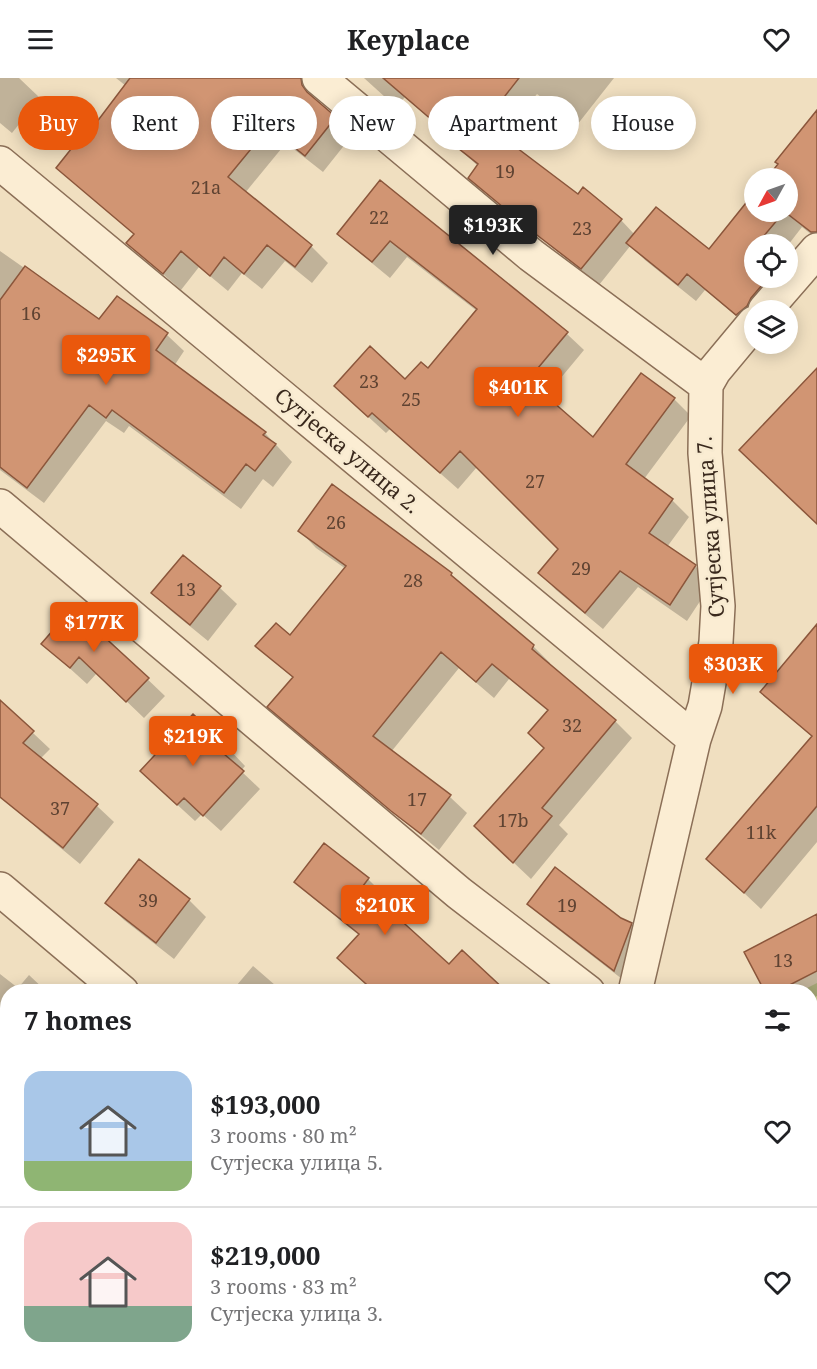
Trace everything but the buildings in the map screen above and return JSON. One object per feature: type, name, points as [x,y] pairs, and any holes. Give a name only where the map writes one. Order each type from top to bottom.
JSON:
[{"type":"street","points":[[319,78],[531,255],[706,385],[714,371],[744,335]]},
{"type":"street","name":"Сутјеска улица 2.","points":[[0,163],[694,739]]},
{"type":"street","points":[[774,300],[817,250]]},
{"type":"street","name":"Сутјеска улица 7.","points":[[637,984],[694,739],[705,706],[716,642],[718,606],[705,453],[706,385]]},
{"type":"street","points":[[0,506],[459,893],[578,984]]},
{"type":"street","points":[[0,889],[113,984]]}]
